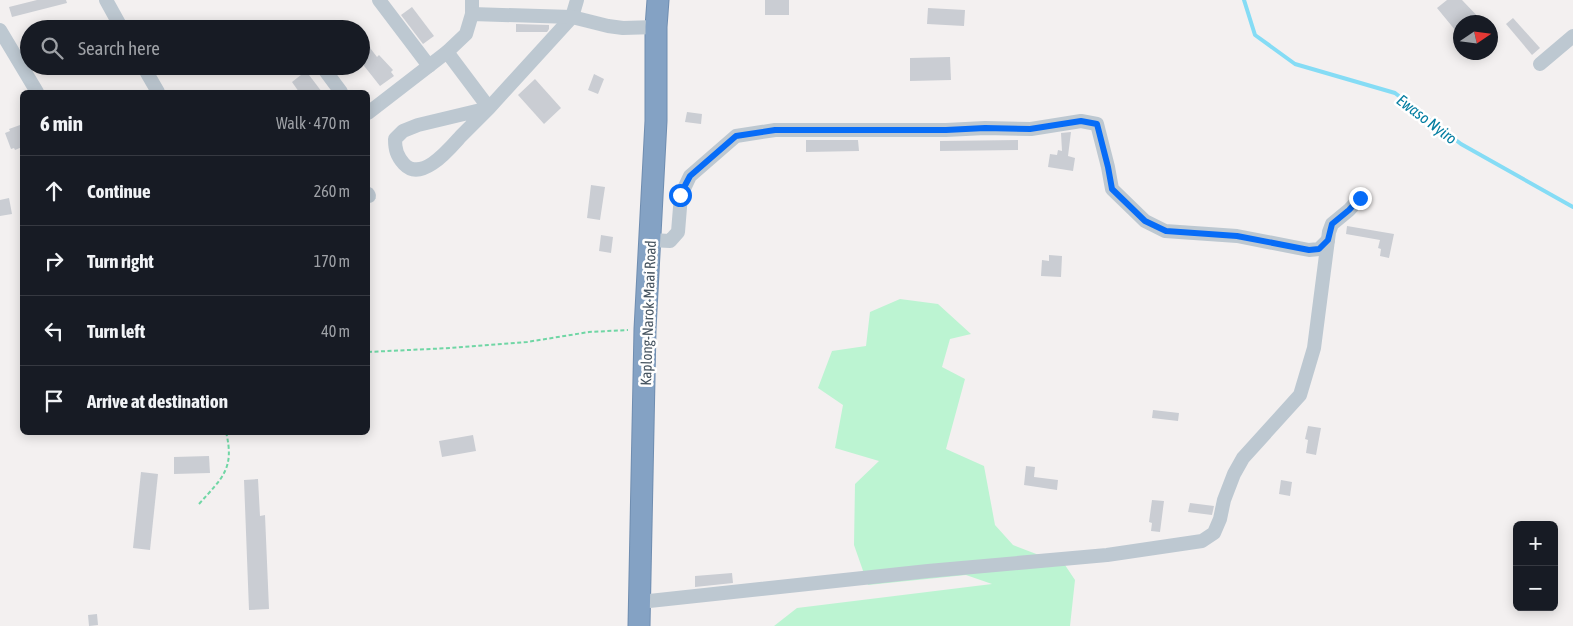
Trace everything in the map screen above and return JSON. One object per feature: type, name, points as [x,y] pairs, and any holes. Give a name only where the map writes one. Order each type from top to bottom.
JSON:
[{"type":"highway","name":"Kaplong-Narok-Maai Road","points":[[639,626],[645,329],[656,121],[656,27],[658,0]]},
{"type":"street","points":[[106,0],[117,20]]},
{"type":"street","points":[[379,0],[429,66]]},
{"type":"street","points":[[488,108],[418,125],[403,131],[395,140],[395,148],[399,158],[407,167],[418,170],[432,164],[443,156],[528,66],[572,17],[577,0]]},
{"type":"street","points":[[370,111],[447,52],[466,34],[472,7],[572,17],[623,28],[656,27]]},
{"type":"street","points":[[0,30],[20,64]]},
{"type":"street","points":[[1540,64],[1573,36]]},
{"type":"street","points":[[447,52],[488,108]]},
{"type":"street","points":[[27,75],[36,90]]},
{"type":"street","points":[[148,75],[157,90]]},
{"type":"street","points":[[328,75],[340,90]]},
{"type":"street","points":[[651,240],[670,241],[678,232],[680,195],[690,176],[736,136],[775,130],[1030,129],[1081,121],[1097,124],[1112,189],[1145,221],[1166,231],[1237,236],[1309,250],[1319,249],[1328,240]]},
{"type":"street","points":[[640,602],[928,571],[1107,555],[1202,541],[1214,533],[1230,482],[1243,458],[1300,395],[1314,348],[1328,240],[1332,224],[1360,198]]},
{"type":"path","points":[[370,352],[527,342],[589,332],[645,329]]},
{"type":"path","points":[[199,504],[225,475],[230,451],[227,435]]},
{"type":"green space","points":[[900,299],[938,304],[971,334],[950,339],[942,367],[965,379],[946,449],[984,466],[995,525],[1013,545],[1065,565],[1075,580],[1070,626],[774,626],[797,608],[992,584],[966,575],[868,585],[854,545],[855,484],[879,461],[835,448],[843,405],[818,388],[832,351],[866,346],[870,312]]},
{"type":"building","points":[[37,0],[66,0],[67,3],[12,17],[9,7]]},
{"type":"building","points":[[765,0],[789,0],[789,15],[765,15]]},
{"type":"building","points":[[1447,0],[1462,0],[1476,15],[1453,15],[1453,27],[1437,8]]},
{"type":"building","points":[[412,7],[434,36],[423,44],[401,15]]},
{"type":"building","points":[[928,8],[965,10],[964,26],[927,24]]},
{"type":"building","points":[[1513,18],[1540,48],[1532,55],[1506,24]]},
{"type":"building","points":[[516,24],[549,25],[549,29],[547,32],[516,32]]},
{"type":"building","points":[[370,48],[377,57],[379,55],[393,70],[391,72],[394,76],[380,86],[370,73]]},
{"type":"building","points":[[950,57],[951,80],[910,81],[910,58]]},
{"type":"building","points":[[594,74],[604,79],[598,94],[588,90]]},
{"type":"building","points":[[301,75],[309,75],[320,90],[298,90],[292,82]]},
{"type":"building","points":[[535,79],[561,108],[544,124],[518,95]]},
{"type":"building","points":[[687,112],[702,114],[701,124],[685,122]]},
{"type":"building","points":[[20,125],[20,148],[15,150],[14,148],[11,149],[5,133],[10,131],[9,129]]},
{"type":"building","points":[[1071,132],[1068,156],[1075,158],[1073,171],[1048,167],[1050,154],[1057,155],[1058,150],[1062,151],[1061,133]]},
{"type":"building","points":[[806,140],[858,140],[859,151],[806,152]]},
{"type":"building","points":[[1018,140],[1018,150],[940,151],[940,141]]},
{"type":"building","points":[[591,185],[605,187],[600,220],[587,218]]},
{"type":"building","points":[[9,198],[12,214],[0,216],[0,200]]},
{"type":"building","points":[[1347,226],[1394,234],[1389,258],[1380,256],[1381,249],[1378,248],[1380,240],[1346,234]]},
{"type":"building","points":[[601,235],[613,237],[611,253],[599,251]]},
{"type":"building","points":[[1049,255],[1062,256],[1061,277],[1041,276],[1042,260],[1049,261]]},
{"type":"building","points":[[1153,410],[1179,413],[1178,421],[1152,418]]},
{"type":"building","points":[[1308,426],[1321,428],[1316,455],[1306,453],[1308,440],[1305,439]]},
{"type":"building","points":[[473,435],[476,451],[442,457],[439,441]]},
{"type":"building","points":[[209,456],[210,473],[174,474],[174,457]]},
{"type":"building","points":[[1026,466],[1035,467],[1034,477],[1058,480],[1057,490],[1024,485]]},
{"type":"building","points":[[141,472],[158,474],[150,550],[133,548]]},
{"type":"building","points":[[258,479],[260,516],[265,515],[269,609],[249,610],[244,480]]},
{"type":"building","points":[[1281,480],[1292,482],[1290,496],[1279,494]]},
{"type":"building","points":[[1152,500],[1164,501],[1160,532],[1151,531],[1152,523],[1149,522]]},
{"type":"building","points":[[1190,503],[1214,506],[1212,515],[1188,512]]},
{"type":"building","points":[[732,573],[733,583],[695,587],[695,576]]},
{"type":"building","points":[[97,614],[98,625],[89,626],[88,615]]},
{"type":"waterway","name":"Ewaso Nyiro","points":[[1244,0],[1255,35],[1295,64],[1395,93],[1461,144],[1573,207]]},
{"type":"route","points":[[680,195],[690,176],[736,136],[775,130],[1030,129],[1081,121],[1097,124],[1112,189],[1145,221],[1166,231],[1237,236],[1309,250],[1319,249],[1328,240],[1332,224],[1360,198]]}]
